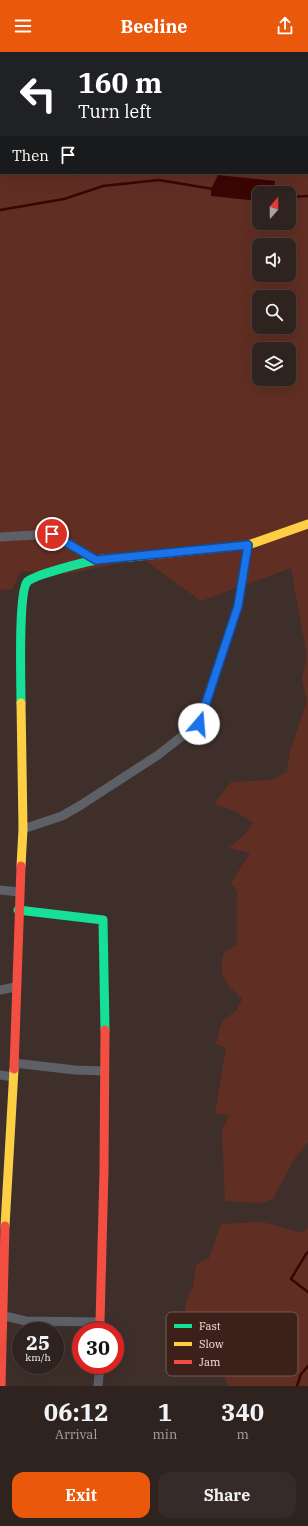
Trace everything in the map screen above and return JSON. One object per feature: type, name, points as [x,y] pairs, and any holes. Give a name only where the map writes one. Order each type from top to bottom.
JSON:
[{"type":"street","points":[[1,1386],[3,1231],[14,1064],[15,987],[23,829],[20,649],[23,594],[27,582],[36,576],[96,560],[248,545],[308,524]]},
{"type":"street","points":[[0,537],[52,534],[96,560]]},
{"type":"street","points":[[23,829],[62,816],[81,805],[158,755],[199,724],[238,606],[248,545]]},
{"type":"street","points":[[0,890],[19,892]]},
{"type":"street","points":[[18,910],[103,920],[105,1027],[103,1247],[100,1322]]},
{"type":"street","points":[[0,990],[15,987]]},
{"type":"street","points":[[14,1064],[75,1070],[104,1071]]},
{"type":"street","points":[[0,1075],[13,1077]]},
{"type":"street","points":[[2,1314],[26,1321],[72,1324]]},
{"type":"street","points":[[98,1386],[99,1374]]},
{"type":"shaded area","points":[[0,174],[71,174],[75,176],[83,174],[308,174],[308,1142],[293,1161],[273,1199],[260,1203],[225,1201],[222,1130],[229,1116],[215,1113],[226,1048],[216,1044],[222,1021],[237,1010],[242,999],[227,984],[223,975],[222,962],[223,954],[237,944],[237,891],[231,883],[250,853],[229,848],[244,835],[253,823],[235,811],[214,804],[231,782],[271,780],[287,772],[290,751],[307,702],[302,679],[307,656],[291,568],[201,601],[143,559],[67,574],[21,571],[13,589],[0,590]]},
{"type":"shaded area","points":[[218,175],[275,181],[275,186],[252,186],[252,200],[211,196],[211,189]]},
{"type":"shaded area","points":[[262,1222],[302,1233],[308,1228],[308,1386],[228,1386],[225,1376],[298,1376],[298,1312],[185,1312],[185,1306],[193,1286],[196,1265],[209,1258],[221,1224]]},
{"type":"waterway","points":[[0,210],[64,199],[103,186],[159,180],[213,189]]},
{"type":"waterway","points":[[296,197],[308,196]]},
{"type":"waterway","points":[[308,1252],[291,1279],[308,1292]]},
{"type":"waterway","points":[[297,1386],[301,1374],[308,1366]]},
{"type":"traffic: fast","points":[[21,703],[21,620],[24,590],[27,582],[49,572],[81,563],[100,559],[130,557]]},
{"type":"traffic: fast","points":[[18,910],[103,920],[105,1030]]},
{"type":"traffic: slow","points":[[130,557],[248,545],[308,524]]},
{"type":"traffic: slow","points":[[21,703],[23,829],[21,866]]},
{"type":"traffic: slow","points":[[5,1226],[14,1069]]},
{"type":"traffic: jam","points":[[14,1069],[21,866]]},
{"type":"traffic: jam","points":[[100,1322],[104,1171],[105,1030]]},
{"type":"traffic: jam","points":[[1,1386],[5,1226]]},
{"type":"route","points":[[52,534],[96,560],[248,545],[238,606],[199,724]]}]
